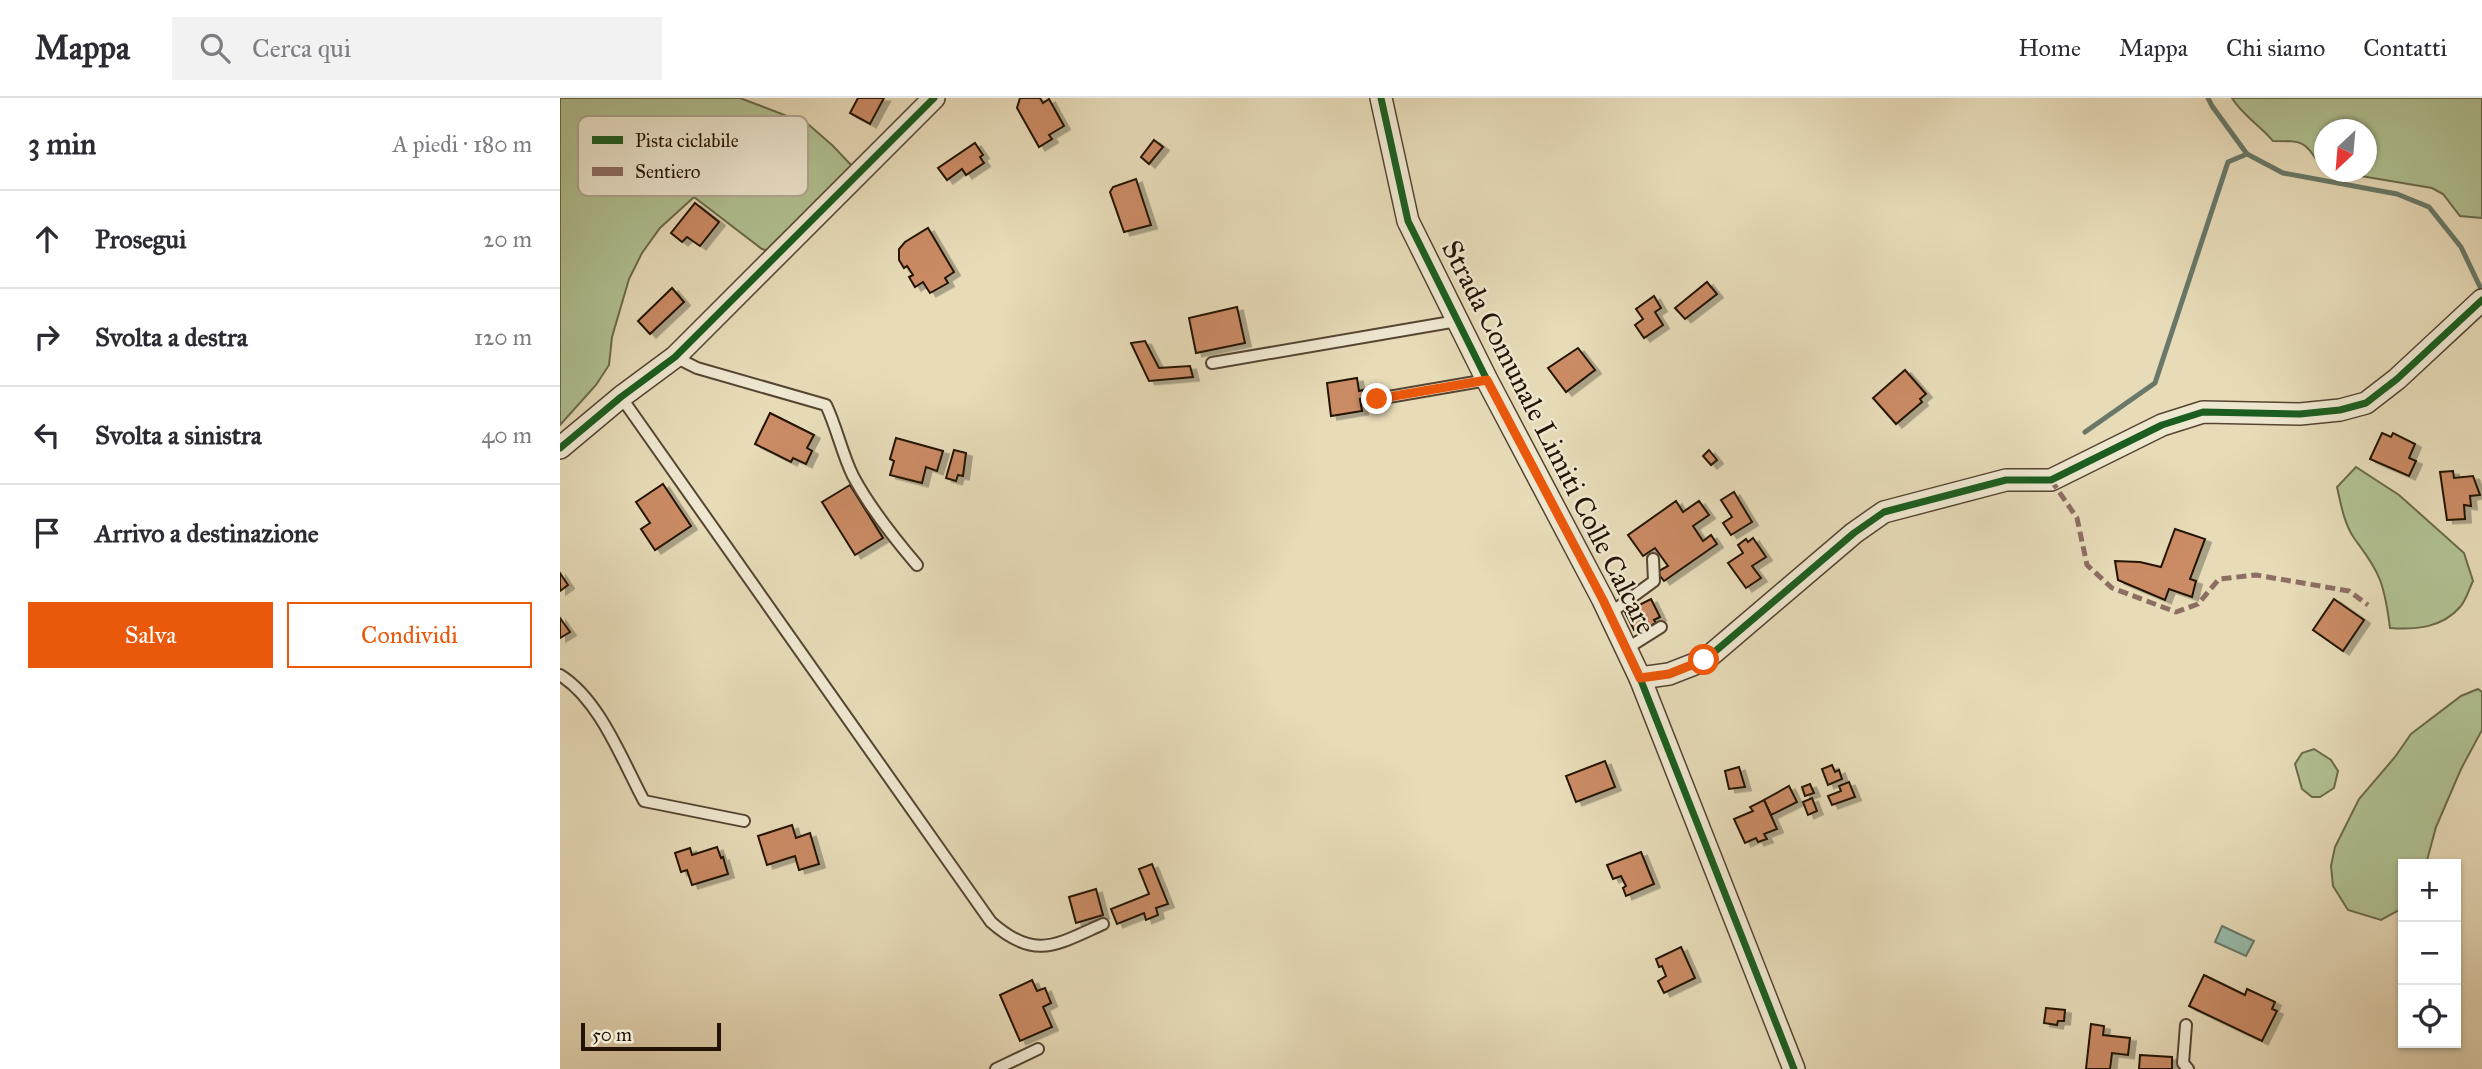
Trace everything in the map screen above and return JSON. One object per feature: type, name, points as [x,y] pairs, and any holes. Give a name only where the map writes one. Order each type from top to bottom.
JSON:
[{"type":"street","points":[[560,449],[621,397],[675,357],[934,98]]},
{"type":"street","name":"Strada Comunale Limiti Colle Calcare","points":[[1381,98],[1408,221],[1640,678],[1794,1069]]},
{"type":"street","points":[[1640,678],[1669,674],[1704,660],[1854,533],[1884,512],[2006,480],[2051,480],[2162,425],[2203,412],[2300,414],[2340,410],[2366,403],[2397,379],[2476,307]]},
{"type":"lane","points":[[1212,363],[1457,321]]},
{"type":"lane","points":[[675,357],[696,368],[827,405],[853,475],[892,536],[917,565]]},
{"type":"lane","points":[[1377,399],[1487,380]]},
{"type":"lane","points":[[621,397],[991,922],[1006,935],[1027,945],[1043,947],[1103,924]]},
{"type":"lane","points":[[1609,614],[1654,581],[1653,559]]},
{"type":"lane","points":[[1626,649],[1661,627]]},
{"type":"lane","points":[[560,675],[576,685],[592,705],[645,801],[744,821]]},
{"type":"lane","points":[[2186,1026],[2183,1063],[2189,1069]]},
{"type":"lane","points":[[996,1069],[1038,1049]]},
{"type":"shaded area","points":[[560,98],[740,98],[787,116],[578,116],[578,196],[808,196],[808,124],[854,168],[775,253],[762,249],[694,197],[660,228],[642,253],[629,279],[612,337],[609,365],[596,385],[560,425]]},
{"type":"shaded area","points":[[2232,98],[2482,98],[2482,218],[2460,216],[2443,194],[2432,188],[2377,179],[2377,119],[2314,119],[2314,156],[2298,142],[2273,141]]},
{"type":"shaded area","points":[[2356,467],[2399,495],[2464,553],[2473,581],[2462,604],[2445,619],[2418,628],[2390,628],[2380,580],[2348,526],[2337,487]]},
{"type":"shaded area","points":[[2478,689],[2482,692],[2482,730],[2461,769],[2436,827],[2427,859],[2398,859],[2398,911],[2381,920],[2348,910],[2333,886],[2331,866],[2335,847],[2359,799],[2411,734],[2461,696]]},
{"type":"shaded area","points":[[2314,749],[2331,760],[2338,771],[2334,788],[2320,797],[2312,797],[2302,789],[2295,764],[2302,753]]},
{"type":"shaded area","points":[[2222,926],[2254,941],[2246,956],[2215,942]]},
{"type":"building","points":[[858,98],[884,98],[870,124],[850,113]]},
{"type":"building","points":[[1020,98],[1040,98],[1043,103],[1049,99],[1064,126],[1049,135],[1052,139],[1039,147],[1017,108]]},
{"type":"building","points":[[1154,140],[1163,147],[1149,164],[1141,157]]},
{"type":"building","points":[[975,143],[983,155],[980,157],[984,163],[966,175],[962,169],[947,180],[938,168]]},
{"type":"building","points":[[1136,179],[1151,225],[1124,232],[1110,192],[1113,187]]},
{"type":"building","points":[[695,203],[719,222],[700,246],[687,237],[682,242],[671,233]]},
{"type":"building","points":[[928,228],[954,272],[945,278],[948,283],[930,293],[923,282],[915,287],[909,277],[913,275],[899,260],[899,249],[905,242]]},
{"type":"building","points":[[1707,282],[1717,294],[1685,319],[1675,308]]},
{"type":"building","points":[[672,288],[684,302],[650,334],[638,321]]},
{"type":"building","points":[[1654,296],[1661,308],[1655,312],[1663,325],[1644,338],[1635,325],[1643,319],[1636,309]]},
{"type":"building","points":[[1237,307],[1245,343],[1196,353],[1189,318]]},
{"type":"building","points":[[1145,341],[1159,368],[1190,366],[1193,377],[1149,381],[1131,343]]},
{"type":"building","points":[[1578,348],[1595,370],[1566,392],[1548,368]]},
{"type":"building","points":[[1905,370],[1926,394],[1920,399],[1922,402],[1896,424],[1873,398]]},
{"type":"building","points":[[1357,378],[1359,391],[1363,390],[1364,398],[1360,399],[1362,411],[1331,416],[1327,383]]},
{"type":"building","points":[[770,413],[814,435],[807,448],[812,451],[806,464],[793,458],[791,462],[755,444]]},
{"type":"building","points":[[2382,433],[2391,437],[2393,433],[2415,444],[2409,458],[2416,461],[2409,476],[2370,459]]},
{"type":"building","points":[[896,438],[943,451],[937,471],[926,467],[922,483],[890,475],[894,461],[890,459]]},
{"type":"building","points":[[954,450],[966,453],[963,476],[958,475],[956,481],[946,478]]},
{"type":"building","points":[[1709,450],[1717,460],[1711,465],[1703,456]]},
{"type":"building","points":[[2453,471],[2454,478],[2473,476],[2480,495],[2470,496],[2471,506],[2464,505],[2465,519],[2447,520],[2440,472]]},
{"type":"building","points":[[663,484],[691,526],[655,550],[641,529],[650,523],[636,502]]},
{"type":"building","points":[[850,485],[883,538],[855,555],[822,502]]},
{"type":"building","points":[[1734,492],[1752,522],[1731,535],[1723,523],[1732,517],[1721,500]]},
{"type":"building","points":[[1676,501],[1683,512],[1699,501],[1709,515],[1693,526],[1703,541],[1711,535],[1717,544],[1664,581],[1657,572],[1668,566],[1655,548],[1643,556],[1628,535]]},
{"type":"building","points":[[2175,529],[2205,539],[2190,579],[2196,581],[2192,597],[2169,589],[2165,600],[2118,580],[2115,561],[2140,562],[2161,567]]},
{"type":"building","points":[[1753,538],[1766,557],[1752,566],[1761,578],[1746,588],[1728,563],[1743,553],[1738,545]]},
{"type":"building","points":[[560,573],[568,585],[560,591]]},
{"type":"building","points":[[1651,599],[1660,617],[1650,626],[1648,623],[1634,630],[1625,612]]},
{"type":"building","points":[[2334,599],[2364,620],[2343,651],[2313,630]]},
{"type":"building","points":[[560,618],[570,632],[560,638]]},
{"type":"building","points":[[1605,761],[1615,787],[1576,802],[1566,776]]},
{"type":"building","points":[[1832,765],[1835,772],[1839,770],[1842,779],[1828,785],[1822,769]]},
{"type":"building","points":[[1739,767],[1745,787],[1729,789],[1725,771]]},
{"type":"building","points":[[1849,782],[1855,797],[1832,805],[1828,796],[1841,791],[1839,786]]},
{"type":"building","points":[[1810,784],[1814,793],[1805,796],[1802,787]]},
{"type":"building","points":[[1789,786],[1797,802],[1771,815],[1764,800]]},
{"type":"building","points":[[1812,798],[1817,811],[1808,815],[1803,802]]},
{"type":"building","points":[[1764,800],[1777,829],[1764,834],[1767,839],[1758,842],[1756,838],[1745,843],[1734,819],[1753,811],[1750,807]]},
{"type":"building","points":[[792,825],[796,838],[810,833],[819,864],[799,870],[795,856],[767,865],[758,836]]},
{"type":"building","points":[[717,847],[728,874],[692,885],[687,870],[681,872],[675,853],[690,848],[692,855]]},
{"type":"building","points":[[1641,852],[1654,884],[1626,896],[1623,888],[1626,886],[1621,876],[1613,879],[1607,865]]},
{"type":"building","points":[[1152,864],[1168,904],[1156,908],[1158,915],[1146,920],[1144,913],[1117,924],[1111,909],[1149,894],[1139,869]]},
{"type":"building","points":[[1096,889],[1103,915],[1076,923],[1069,897]]},
{"type":"building","points":[[1681,947],[1695,978],[1664,993],[1658,981],[1666,976],[1656,959]]},
{"type":"building","points":[[2204,975],[2245,995],[2247,989],[2275,1002],[2272,1009],[2277,1011],[2262,1041],[2189,1006]]},
{"type":"building","points":[[1032,980],[1037,991],[1045,988],[1051,1003],[1043,1007],[1052,1027],[1020,1041],[1000,995]]},
{"type":"building","points":[[2046,1008],[2065,1010],[2064,1021],[2058,1021],[2057,1025],[2044,1023]]},
{"type":"building","points":[[2091,1024],[2104,1026],[2103,1035],[2130,1038],[2128,1055],[2112,1053],[2110,1069],[2086,1069]]},
{"type":"building","points":[[2140,1055],[2172,1057],[2172,1069],[2139,1069]]},
{"type":"waterway","points":[[2208,98],[2247,154],[2283,173],[2397,194],[2429,207],[2461,247],[2482,291]]},
{"type":"waterway","points":[[2085,432],[2155,383],[2228,162],[2247,154]]},
{"type":"marked path","points":[[2051,480],[2077,518],[2087,565],[2112,588],[2176,612],[2198,604],[2219,579],[2256,575],[2349,591],[2368,605]]},
{"type":"cycle path","points":[[560,448],[621,397],[675,357],[934,98]]},
{"type":"cycle path","points":[[1381,98],[1408,221],[1487,380],[1603,600],[1640,678],[1794,1069]]},
{"type":"cycle path","points":[[1640,678],[1669,674],[1705,660],[1854,533],[1884,512],[2006,480],[2051,480],[2162,425],[2203,412],[2300,414],[2340,410],[2366,403],[2397,379],[2482,300]]},
{"type":"route","points":[[1377,399],[1487,380],[1603,600],[1640,678],[1669,674],[1704,660]]}]
